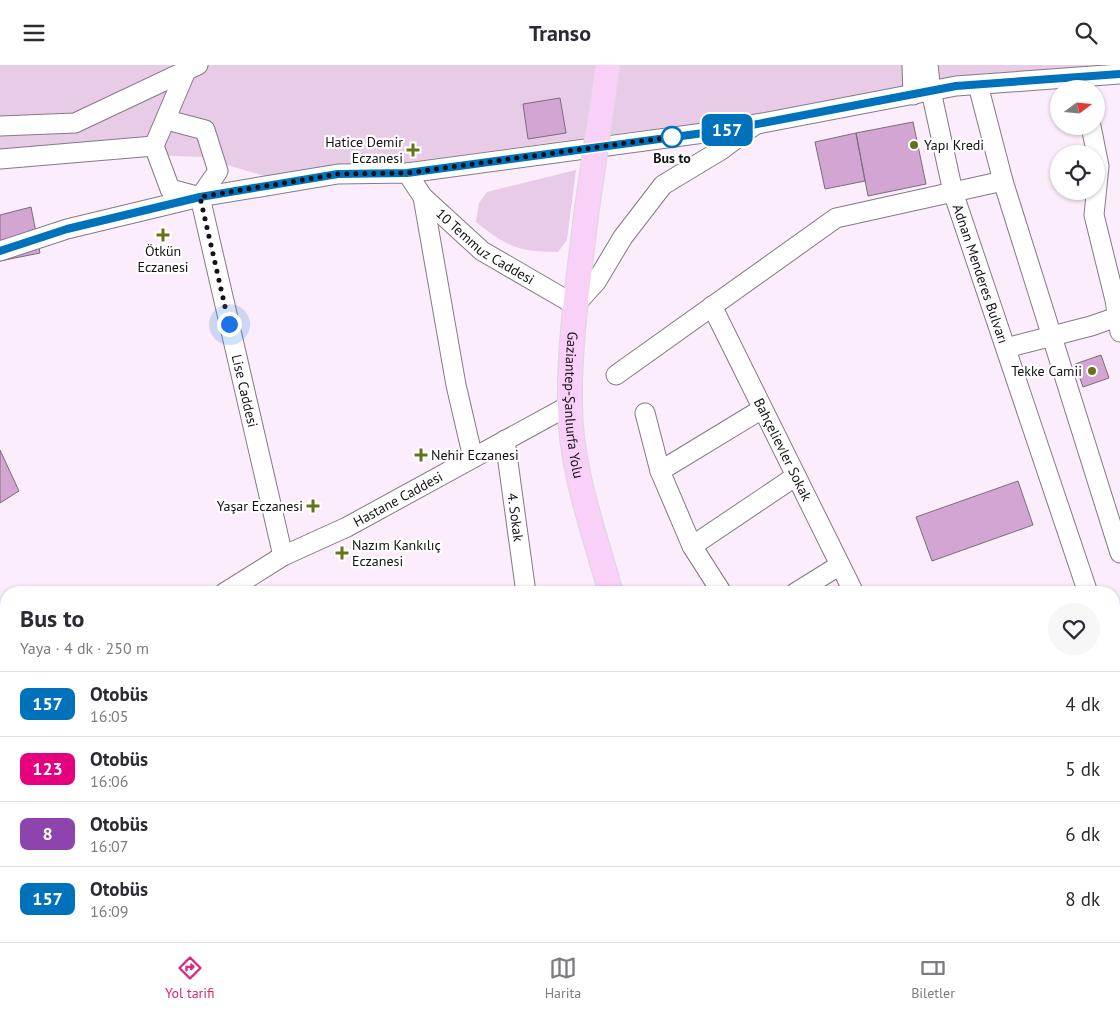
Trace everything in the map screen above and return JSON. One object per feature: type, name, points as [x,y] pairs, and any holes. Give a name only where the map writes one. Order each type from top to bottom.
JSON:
[{"type":"main road","name":"Gaziantep-Şanlıurfa Yolu","points":[[608,65],[575,305],[570,405],[578,472],[609,586]]},
{"type":"street","points":[[912,65],[913,95]]},
{"type":"street","name":"Adnan Menderes Bulvarı","points":[[928,65],[953,192],[1086,586]]},
{"type":"street","points":[[192,68],[154,146],[170,189],[200,197]]},
{"type":"street","points":[[0,126],[75,123],[192,68]]},
{"type":"street","points":[[1093,80],[1120,74]]},
{"type":"street","points":[[0,251],[67,229],[200,197],[338,174],[407,173],[756,125],[932,91],[978,85],[1050,84]]},
{"type":"street","points":[[978,85],[1003,181],[1120,553]]},
{"type":"street","points":[[167,120],[205,130],[218,171],[200,197]]},
{"type":"street","points":[[575,305],[596,282],[623,237],[663,185],[721,150],[756,125]]},
{"type":"street","points":[[1006,348],[1119,322],[1094,215],[1099,167],[1093,135]]},
{"type":"street","points":[[0,159],[154,146]]},
{"type":"street","name":"10 Temmuz Caddesi","points":[[407,173],[423,197],[482,251],[575,305]]},
{"type":"street","points":[[616,375],[836,218],[1003,181]]},
{"type":"street","name":"Lise Caddesi","points":[[200,197],[283,556]]},
{"type":"street","points":[[423,197],[456,385],[473,458]]},
{"type":"street","name":"Bahçelievler Sokak","points":[[712,307],[850,586]]},
{"type":"street","name":"Hastane Caddesi","points":[[235,586],[283,556],[347,527],[570,405]]},
{"type":"street","points":[[660,471],[762,409]]},
{"type":"street","points":[[645,413],[660,471],[692,546],[718,586]]},
{"type":"street","name":"4. Sokak","points":[[505,440],[521,586]]},
{"type":"street","points":[[692,546],[796,476]]},
{"type":"street","points":[[806,586],[840,565]]},
{"type":"shaded area","points":[[0,65],[1120,65],[1120,78],[1050,80],[1050,86],[659,128],[278,180],[201,157],[0,149]]},
{"type":"shaded area","points":[[576,170],[567,240],[558,252],[533,251],[514,246],[496,237],[476,222],[479,203],[487,192]]},
{"type":"building","points":[[560,98],[566,133],[528,139],[523,104]]},
{"type":"building","points":[[913,122],[926,184],[868,196],[856,133]]},
{"type":"building","points":[[856,133],[865,181],[825,189],[815,142]]},
{"type":"building","points":[[31,207],[40,253],[0,261],[0,215]]},
{"type":"building","name":"Tekke Camii","points":[[1101,355],[1109,378],[1083,387],[1075,364]]},
{"type":"building","points":[[0,450],[19,491],[0,503]]},
{"type":"building","points":[[1018,481],[1033,525],[932,561],[916,517]]},
{"type":"bus line","name":"157","points":[[0,251],[67,229],[200,197],[338,174],[407,173],[726,130],[956,86],[1120,74]]},
{"type":"place","name":"Bus to","points":[[672,137]]},
{"type":"place","name":"Yapı Kredi","points":[[914,145]]},
{"type":"place","name":"Hatice Demir Eczanesi","points":[[413,150]]},
{"type":"place","name":"Ötkün Eczanesi","points":[[163,235]]},
{"type":"place","name":"Tekke Camii","points":[[1092,371]]},
{"type":"place","name":"Nehir Eczanesi","points":[[421,455]]},
{"type":"place","name":"Yaşar Eczanesi","points":[[313,506]]},
{"type":"place","name":"Nazım Kankılıç Eczanesi","points":[[342,553]]},
{"type":"route","points":[[229,324],[200,197],[338,174],[407,173],[672,137]]}]
